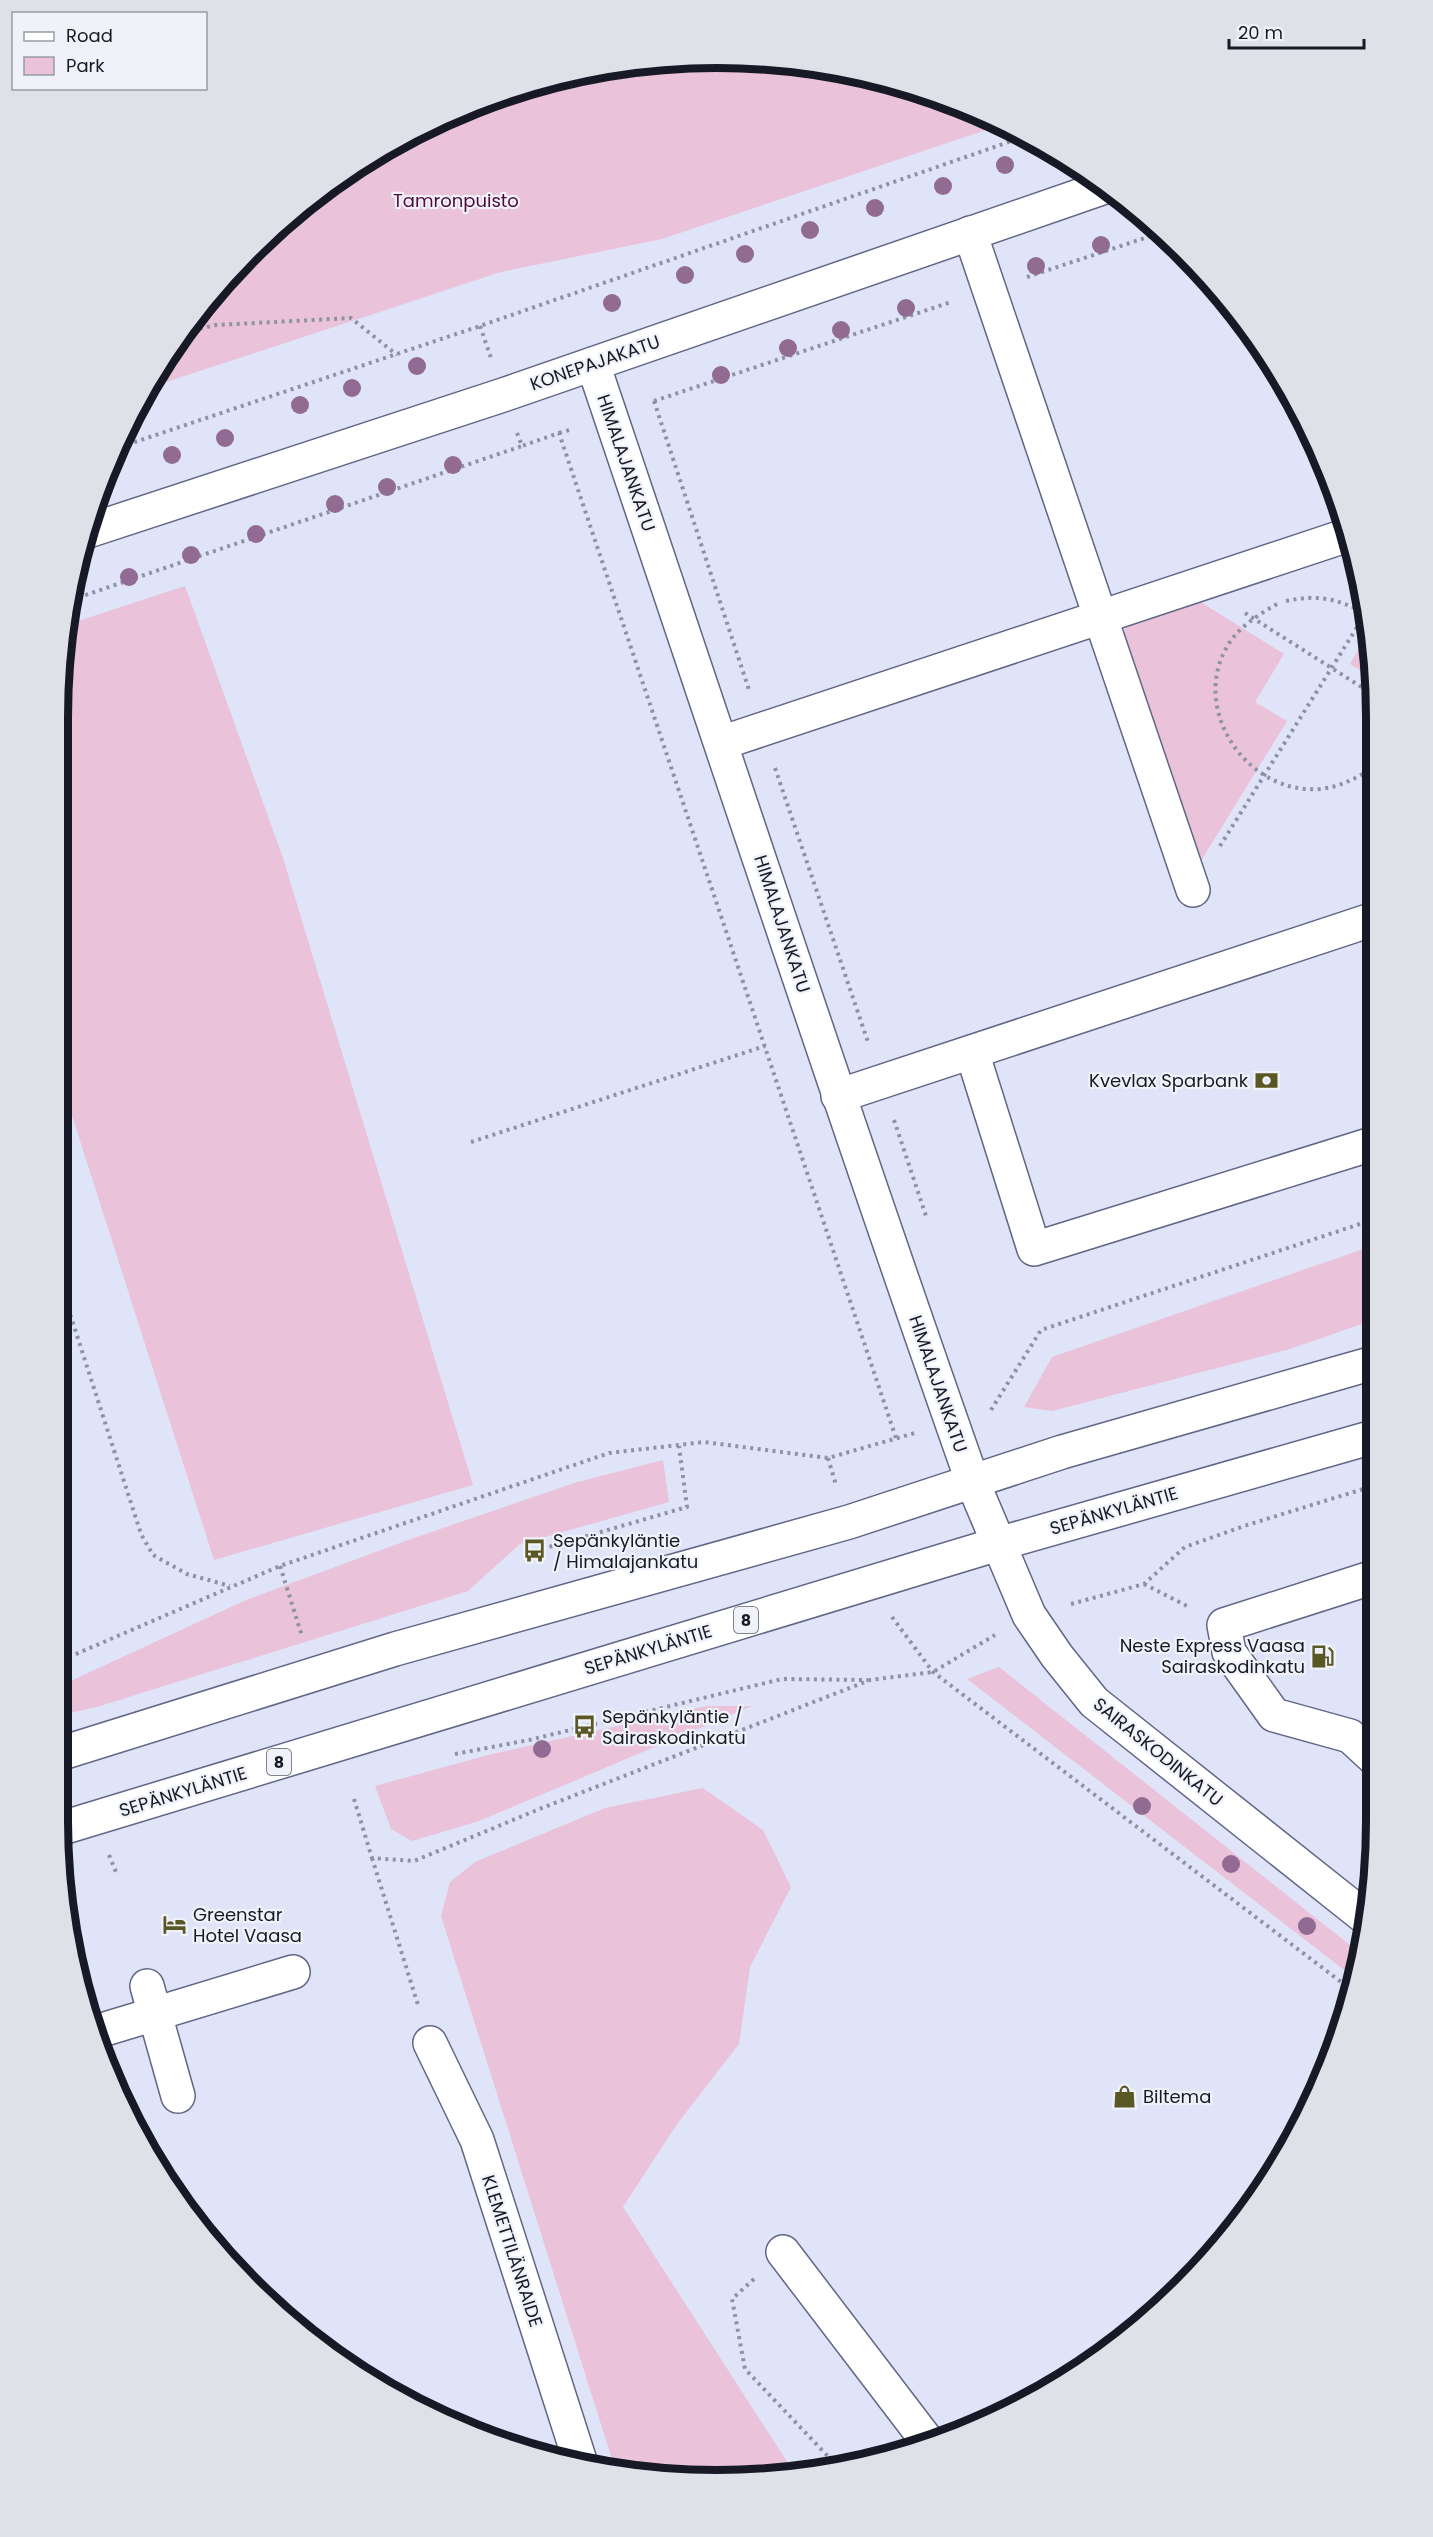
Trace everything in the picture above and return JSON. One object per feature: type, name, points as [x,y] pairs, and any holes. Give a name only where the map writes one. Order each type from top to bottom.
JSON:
[{"type":"main road","name":"KONEPAJAKATU","points":[[96,528],[503,395],[1096,190]]},
{"type":"main road","points":[[970,233],[1193,890]]},
{"type":"main road","name":"HIMALAJANKATU","points":[[592,364],[838,1096],[973,1483],[998,1544]]},
{"type":"main road","points":[[721,743],[1340,539]]},
{"type":"main road","points":[[838,1096],[1366,922]]},
{"type":"main road","points":[[972,1052],[1034,1249],[1366,1146]]},
{"type":"main road","points":[[68,1751],[395,1649],[849,1522],[1062,1452],[1366,1365]]},
{"type":"main road","name":"SEPÄNKYLÄNTIE","points":[[68,1826],[998,1544],[1366,1439]]},
{"type":"main road","name":"SAIRASKODINKATU","points":[[998,1544],[1029,1616],[1094,1702],[1359,1912]]},
{"type":"main road","points":[[1366,1580],[1224,1625],[1229,1652],[1274,1715],[1350,1736],[1366,1751]]},
{"type":"main road","points":[[102,2028],[150,2000],[293,1972]]},
{"type":"main road","points":[[150,2000],[178,2096]]},
{"type":"main road","name":"KLEMETTILÄNRAIDE","points":[[430,2043],[477,2140],[578,2454]]},
{"type":"main road","points":[[783,2252],[923,2436]]},
{"type":"path","points":[[127,445],[397,355],[1015,140]]},
{"type":"path","points":[[79,597],[654,401],[1151,236]]},
{"type":"path","points":[[196,330],[216,325],[351,318],[397,355]]},
{"type":"path","points":[[480,326],[522,446]]},
{"type":"path","points":[[654,401],[762,730],[927,1218]]},
{"type":"path","points":[[559,433],[896,1438]]},
{"type":"path","points":[[1198,584],[1365,689]]},
{"type":"path","points":[[1356,608],[1339,600],[1309,596],[1280,602],[1252,618],[1228,645],[1216,680],[1217,708],[1227,737],[1244,760],[1264,776],[1289,786],[1319,789],[1349,782],[1366,772]]},
{"type":"path","points":[[1193,890],[1359,625]]},
{"type":"path","points":[[471,1142],[765,1046]]},
{"type":"path","points":[[68,1657],[280,1566],[609,1453],[704,1442],[828,1458],[991,1410],[1041,1329],[1366,1222]]},
{"type":"path","points":[[68,1308],[141,1534],[153,1555],[187,1574],[231,1587]]},
{"type":"path","points":[[987,1399],[991,1410]]},
{"type":"path","points":[[536,1551],[687,1507],[679,1446]]},
{"type":"path","points":[[448,1755],[529,1740],[782,1679],[870,1680],[933,1672],[1029,1616],[1144,1584],[1185,1547],[1366,1488]]},
{"type":"path","points":[[280,1566],[303,1640]]},
{"type":"path","points":[[1144,1584],[1224,1625]]},
{"type":"path","points":[[933,1672],[1344,1984]]},
{"type":"path","points":[[372,1858],[414,1861],[870,1680]]},
{"type":"path","points":[[354,1799],[430,2043]]},
{"type":"path","points":[[100,1857],[109,1854],[116,1872]]},
{"type":"path","points":[[783,2252],[732,2299],[745,2369],[831,2459]]},
{"type":"green space","name":"Tamronpuisto","points":[[674,69],[759,69],[843,80],[884,90],[925,102],[991,128],[662,239],[501,272],[159,384],[202,321],[229,289],[258,258],[321,202],[392,154],[429,134],[508,102],[590,80],[632,73]]},
{"type":"green space","points":[[185,586],[283,858],[473,1485],[214,1560],[68,1103],[68,716],[69,674],[75,622]]},
{"type":"green space","points":[[1194,598],[1284,654],[1255,702],[1287,721],[1199,864],[1122,635],[1129,622]]},
{"type":"green space","points":[[1361,644],[1364,673],[1350,664]]},
{"type":"green space","points":[[1366,1248],[1366,1322],[1290,1349],[1052,1411],[1024,1407],[1052,1357]]},
{"type":"green space","points":[[663,1460],[669,1502],[520,1544],[468,1591],[100,1706],[68,1714],[68,1682],[246,1600],[411,1539],[574,1483]]},
{"type":"green space","points":[[999,1667],[1353,1947],[1347,1972],[967,1679]]},
{"type":"green space","points":[[706,1706],[752,1706],[479,1821],[412,1841],[391,1829],[375,1786],[488,1755]]},
{"type":"green space","points":[[703,1788],[763,1830],[791,1887],[750,1967],[739,2044],[677,2124],[623,2207],[789,2465],[716,2470],[612,2461],[441,1916],[450,1882],[475,1862],[605,1808]]},
{"type":"place","name":"Kvevlax Sparbank","points":[[1266,1081]]},
{"type":"place","name":"Sepänkyläntie / Himalajankatu","points":[[535,1551]]},
{"type":"place","name":"Neste Express Vaasa Sairaskodinkatu","points":[[1323,1656]]},
{"type":"place","name":"Sepänkyläntie / Sairaskodinkatu","points":[[584,1727]]},
{"type":"place","name":"Greenstar Hotel Vaasa","points":[[175,1925]]},
{"type":"place","name":"Biltema","points":[[1125,2097]]}]
